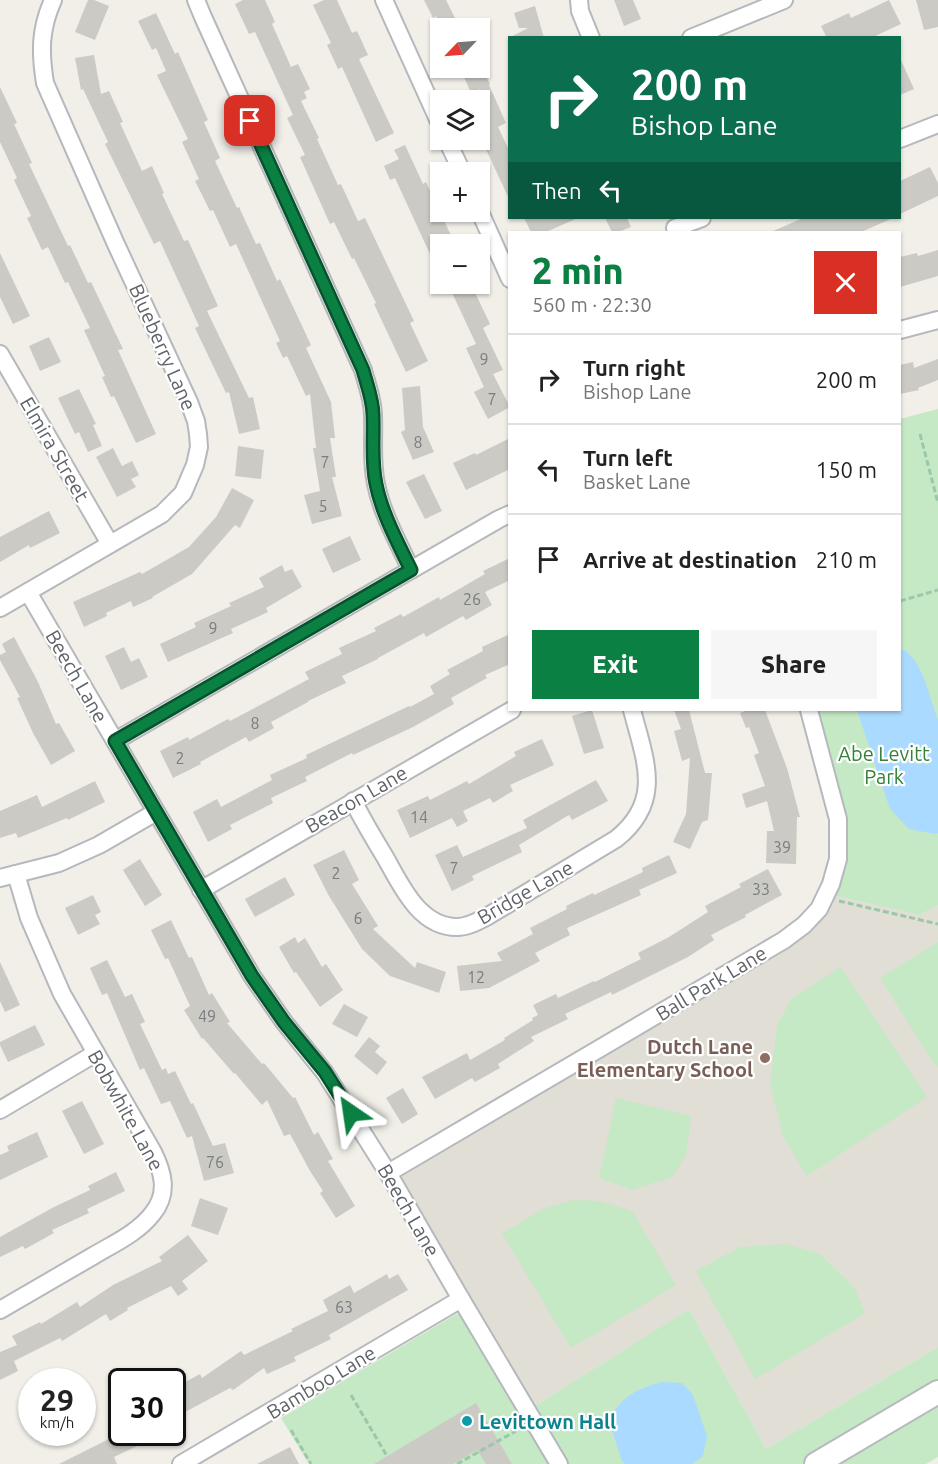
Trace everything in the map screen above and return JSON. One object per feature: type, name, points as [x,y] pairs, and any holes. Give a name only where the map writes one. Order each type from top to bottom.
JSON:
[{"type":"street","name":"Blueberry Lane","points":[[0,608],[162,514],[183,493],[195,465],[198,447],[196,421],[189,402],[45,83],[41,57],[43,30],[47,12],[53,0]]},
{"type":"street","points":[[196,0],[363,370],[371,397],[373,414],[373,463],[376,486],[387,520],[411,570]]},
{"type":"street","points":[[384,0],[430,102]]},
{"type":"street","points":[[579,0],[580,11],[590,36]]},
{"type":"street","points":[[696,36],[784,0]]},
{"type":"street","points":[[901,139],[938,124]]},
{"type":"street","points":[[674,226],[698,219]]},
{"type":"street","points":[[484,222],[508,275]]},
{"type":"street","points":[[901,330],[938,320]]},
{"type":"street","name":"Elmira Street","points":[[0,354],[110,544]]},
{"type":"street","points":[[115,741],[508,515]]},
{"type":"street","name":"Beech Lane","points":[[28,592],[252,976],[284,1022],[325,1072],[388,1173],[559,1464]]},
{"type":"street","name":"Beacon Lane","points":[[201,890],[510,711]]},
{"type":"street","name":"Bridge Lane","points":[[353,801],[408,897],[424,914],[436,922],[456,927],[468,925],[488,916],[616,839],[627,830],[642,807],[648,789],[647,768],[632,711]]},
{"type":"street","name":"Ball Park Lane","points":[[388,1173],[784,940],[804,925],[819,909],[838,860],[838,819],[809,711]]},
{"type":"street","points":[[8,876],[59,863],[99,845],[156,812]]},
{"type":"street","name":"Bobwhite Lane","points":[[0,1310],[132,1233],[153,1213],[159,1203],[163,1178],[153,1152],[62,994],[8,876]]},
{"type":"street","points":[[0,1110],[96,1053]]},
{"type":"street","name":"Bamboo Lane","points":[[181,1464],[461,1299]]},
{"type":"street","points":[[816,1464],[938,1392]]},
{"type":"path","points":[[920,434],[938,503]]},
{"type":"path","points":[[901,601],[938,590]]},
{"type":"path","points":[[825,898],[938,924]]},
{"type":"path","points":[[351,1395],[387,1456]]},
{"type":"path","points":[[291,1430],[311,1464]]},
{"type":"path","points":[[458,1464],[516,1431]]},
{"type":"shaded area","name":"Dutch Lane Elementary School","points":[[836,896],[920,915],[938,905],[938,1347],[766,1449],[689,1309],[530,1409],[392,1174],[792,943]]},
{"type":"green space","name":"Abe Levitt Park","points":[[938,409],[938,905],[920,915],[836,896],[844,822],[814,711],[901,711],[901,419]]},
{"type":"green space","points":[[938,942],[938,1066],[936,1067],[880,978]]},
{"type":"green space","points":[[841,967],[927,1097],[807,1176],[783,1136],[770,1084],[777,1026],[791,999]]},
{"type":"green space","points":[[616,1098],[691,1116],[686,1155],[672,1177],[632,1190],[599,1178]]},
{"type":"green space","points":[[573,1200],[600,1201],[632,1211],[676,1285],[571,1348],[502,1233],[545,1208]]},
{"type":"green space","points":[[786,1244],[820,1254],[854,1287],[865,1313],[755,1379],[696,1271],[740,1247]]},
{"type":"green space","points":[[689,1309],[766,1449],[938,1347],[938,1457],[926,1464],[563,1464],[530,1409]]},
{"type":"green space","points":[[463,1310],[554,1464],[309,1464],[281,1418]]},
{"type":"water","points":[[901,650],[905,650],[916,662],[924,678],[938,721],[938,833],[909,829],[890,809],[857,711],[901,711]]},
{"type":"water","points":[[662,1382],[682,1383],[693,1395],[707,1436],[703,1456],[692,1464],[625,1464],[611,1427],[606,1426],[605,1421],[633,1393]]},
{"type":"building","points":[[88,0],[109,6],[95,40],[75,32]]},
{"type":"building","points":[[243,0],[265,0],[275,22],[272,24],[291,67],[298,64],[310,89],[304,92],[307,98],[301,101],[338,185],[341,184],[358,221],[365,218],[414,321],[410,323],[428,361],[406,372],[354,258],[352,259],[334,222],[330,224],[300,157],[305,155],[287,118],[293,115],[255,32],[249,34],[235,4]]},
{"type":"building","points":[[324,0],[337,0],[352,33],[357,31],[368,55],[359,59],[394,133],[376,142],[342,67],[338,69],[327,45],[331,43],[313,5]]},
{"type":"building","points":[[424,0],[446,0],[455,18],[437,18],[436,16],[433,18]]},
{"type":"building","points":[[614,0],[633,0],[641,19],[624,26]]},
{"type":"building","points":[[889,0],[901,24],[875,36],[826,36],[821,26],[849,13],[851,18]]},
{"type":"building","points":[[916,0],[938,0],[938,27],[924,30]]},
{"type":"building","points":[[535,6],[543,36],[513,36],[528,28],[519,28],[514,13]]},
{"type":"building","points":[[156,13],[175,54],[178,52],[208,120],[204,122],[220,158],[215,161],[256,244],[260,243],[277,281],[280,279],[311,345],[306,348],[331,402],[335,438],[330,438],[336,477],[332,477],[342,516],[312,524],[304,495],[320,491],[313,448],[316,448],[310,394],[306,396],[287,356],[283,358],[276,343],[280,341],[236,244],[230,247],[213,210],[210,211],[195,181],[199,179],[182,142],[188,139],[157,75],[166,71],[156,48],[152,50],[138,21]]},
{"type":"building","points":[[94,55],[101,94],[109,91],[123,122],[120,123],[142,171],[152,166],[184,241],[188,240],[218,306],[207,311],[249,398],[253,397],[260,429],[239,434],[229,392],[226,393],[195,328],[199,326],[160,241],[154,244],[105,144],[108,142],[83,89],[81,90],[75,58]]},
{"type":"building","points":[[901,60],[914,89],[901,95]]},
{"type":"building","points":[[464,78],[487,78],[506,123],[498,127],[508,148],[508,197],[486,150],[490,150],[490,90],[470,90]]},
{"type":"building","points":[[0,87],[17,123],[14,124],[32,163],[29,164],[68,246],[70,245],[88,283],[91,282],[123,349],[118,350],[156,434],[136,443],[114,396],[111,397],[102,377],[105,376],[84,330],[90,328],[68,282],[65,283],[48,247],[42,250],[27,218],[31,216],[0,142]]},
{"type":"building","points":[[405,145],[423,184],[426,182],[430,191],[430,222],[445,222],[450,234],[430,234],[430,254],[395,178],[390,180],[384,166],[399,159],[394,150]]},
{"type":"building","points":[[930,167],[938,183],[938,196],[901,214],[901,181]]},
{"type":"building","points":[[524,219],[576,219],[548,231],[530,231]]},
{"type":"building","points":[[606,219],[627,219],[631,227],[621,231],[612,231]]},
{"type":"building","points":[[801,219],[891,219],[863,231],[773,231]]},
{"type":"building","points":[[938,250],[938,276],[901,287],[901,257],[917,253],[918,256]]},
{"type":"building","points":[[0,253],[30,316],[13,324],[0,297]]},
{"type":"building","points":[[453,294],[476,294],[490,324],[483,328],[503,370],[493,374],[508,403],[508,408],[488,419],[474,392],[484,387],[466,348],[476,344]]},
{"type":"building","points":[[49,337],[61,362],[40,371],[29,346]]},
{"type":"building","points":[[938,359],[938,380],[918,388],[919,390],[901,394],[901,365],[913,362],[914,368]]},
{"type":"building","points":[[420,386],[423,427],[434,452],[413,460],[401,432],[405,430],[402,388]]},
{"type":"building","points":[[79,389],[96,424],[93,425],[102,446],[88,452],[79,432],[75,434],[58,398]]},
{"type":"building","points":[[508,439],[508,470],[466,490],[453,463],[475,453],[476,455]]},
{"type":"building","points":[[238,446],[264,450],[261,479],[235,476]]},
{"type":"building","points":[[113,448],[122,466],[132,461],[139,475],[131,479],[136,487],[117,497],[96,457]]},
{"type":"building","points":[[424,474],[442,511],[425,519],[406,482]]},
{"type":"building","points":[[232,488],[254,500],[240,528],[235,525],[192,574],[153,598],[133,607],[131,601],[84,627],[73,602],[140,572],[142,574],[189,547],[216,517]]},
{"type":"building","points":[[49,511],[60,533],[30,548],[29,545],[0,562],[0,537]]},
{"type":"building","points":[[350,536],[361,560],[333,573],[322,549]]},
{"type":"building","points":[[508,559],[508,581],[485,592],[492,605],[466,620],[463,616],[426,637],[424,633],[342,676],[346,683],[271,722],[274,728],[249,742],[246,737],[173,778],[160,751],[188,737],[189,740],[228,719],[230,721],[309,679],[305,672],[342,654],[339,648],[376,631],[374,628],[401,614],[403,617],[439,597],[440,600],[485,574],[483,571]]},
{"type":"building","points":[[282,565],[285,572],[292,569],[302,587],[266,608],[268,612],[231,629],[233,633],[168,662],[160,644],[196,627],[194,623],[231,606],[229,603],[264,587],[259,578]]},
{"type":"building","points":[[508,635],[508,665],[485,675],[487,678],[451,698],[454,704],[413,727],[353,755],[352,753],[305,777],[307,781],[271,798],[273,803],[230,825],[232,829],[208,842],[193,812],[217,799],[221,807],[272,780],[270,775],[307,758],[306,755],[434,694],[430,686],[450,674],[447,670],[483,651],[482,647]]},
{"type":"building","points":[[14,637],[38,682],[56,724],[59,723],[75,751],[51,765],[33,733],[17,698],[20,697],[0,660],[0,655],[6,652],[2,644]]},
{"type":"building","points":[[124,647],[131,662],[139,658],[148,677],[121,690],[105,656]]},
{"type":"building","points":[[592,711],[604,748],[584,754],[572,716]]},
{"type":"building","points":[[674,711],[689,711],[705,773],[712,773],[708,820],[702,822],[690,849],[673,842],[686,814],[690,758],[682,761],[674,731],[681,729]]},
{"type":"building","points":[[765,711],[787,768],[800,817],[797,817],[796,864],[766,863],[767,831],[774,831],[767,801],[746,808],[742,794],[765,786],[754,755],[759,753],[749,727],[746,728],[740,713]]},
{"type":"building","points":[[542,739],[554,765],[510,785],[513,791],[493,803],[490,798],[463,811],[468,821],[457,827],[452,818],[410,838],[397,810],[428,796],[430,800],[467,781],[469,784],[516,756],[514,752]]},
{"type":"building","points":[[596,780],[608,801],[572,820],[569,815],[519,845],[522,852],[472,876],[474,880],[452,891],[435,855],[457,845],[463,857],[527,828],[523,820]]},
{"type":"building","points":[[95,781],[105,802],[68,820],[67,818],[18,838],[16,833],[0,838],[0,811],[37,795],[42,807]]},
{"type":"building","points":[[344,850],[359,880],[352,884],[378,926],[373,929],[415,968],[417,962],[446,972],[439,993],[390,976],[362,949],[313,865]]},
{"type":"building","points":[[669,855],[677,873],[639,890],[641,895],[567,928],[570,935],[535,953],[540,961],[489,988],[460,991],[457,966],[502,961],[497,953],[533,934],[530,928],[567,909],[566,906],[643,872],[642,868]]},
{"type":"building","points":[[140,859],[162,895],[145,906],[123,870]]},
{"type":"building","points":[[768,869],[782,895],[711,935],[714,940],[688,957],[612,995],[611,992],[565,1014],[568,1019],[531,1037],[534,1041],[498,1064],[500,1068],[475,1082],[472,1078],[435,1099],[422,1077],[467,1053],[470,1060],[505,1040],[504,1038],[538,1015],[533,1005],[556,994],[558,998],[641,959],[638,953],[669,937],[708,912],[705,906],[741,887],[739,884]]},
{"type":"building","points":[[285,877],[295,895],[255,917],[245,899]]},
{"type":"building","points":[[93,895],[101,912],[95,915],[100,924],[78,935],[65,908]]},
{"type":"building","points":[[171,920],[189,958],[192,957],[209,995],[212,993],[230,1022],[227,1023],[293,1098],[295,1097],[314,1135],[318,1132],[333,1159],[328,1161],[355,1206],[336,1218],[320,1193],[323,1191],[290,1134],[284,1136],[267,1100],[262,1105],[202,1039],[184,1010],[190,1006],[168,958],[165,959],[151,930]]},
{"type":"building","points":[[295,937],[298,943],[305,938],[322,967],[326,964],[343,990],[320,1007],[296,972],[294,973],[279,947]]},
{"type":"building","points":[[107,960],[125,997],[132,994],[145,1022],[140,1024],[162,1070],[166,1068],[168,1074],[175,1071],[213,1146],[225,1143],[234,1173],[204,1181],[192,1136],[187,1138],[170,1101],[161,1104],[144,1068],[140,1070],[107,993],[102,995],[90,968]]},
{"type":"building","points":[[0,962],[20,1005],[5,1012],[0,1001]]},
{"type":"building","points":[[344,1004],[368,1017],[357,1037],[332,1024]]},
{"type":"building","points":[[35,1025],[45,1045],[8,1062],[0,1042]]},
{"type":"building","points":[[369,1037],[380,1046],[375,1052],[387,1062],[377,1075],[354,1056]]},
{"type":"building","points":[[403,1088],[418,1114],[402,1124],[386,1098]]},
{"type":"building","points":[[82,1101],[104,1144],[84,1154],[62,1111]]},
{"type":"building","points":[[37,1132],[48,1157],[0,1180],[0,1155],[9,1151],[7,1146]]},
{"type":"building","points":[[116,1172],[125,1191],[87,1209],[89,1213],[52,1230],[54,1233],[25,1249],[23,1246],[0,1257],[0,1237],[90,1190],[88,1186]]},
{"type":"building","points":[[200,1198],[228,1208],[218,1235],[191,1226]]},
{"type":"building","points":[[188,1235],[208,1261],[182,1281],[188,1289],[178,1296],[171,1286],[127,1308],[128,1310],[110,1321],[106,1314],[62,1341],[60,1338],[14,1361],[18,1371],[0,1380],[0,1352],[17,1345],[12,1336],[40,1322],[41,1324],[77,1302],[80,1307],[113,1285],[162,1261],[159,1257]]},
{"type":"building","points":[[387,1274],[389,1279],[398,1274],[408,1290],[329,1335],[331,1339],[294,1357],[296,1361],[267,1374],[264,1368],[233,1390],[230,1388],[186,1412],[186,1382],[200,1374],[202,1378],[241,1351],[244,1355],[328,1311],[323,1300],[350,1285],[354,1293]]},
{"type":"building","name":"Levittown Hall","points":[[476,1403],[512,1464],[486,1464],[477,1450],[453,1464],[374,1464]]},
{"type":"building","points":[[108,1440],[108,1446],[137,1446],[114,1457],[117,1464],[59,1464],[96,1446]]},
{"type":"building","points":[[290,1447],[299,1464],[257,1464]]},
{"type":"place","name":"Dutch Lane Elementary School","points":[[765,1058]]},
{"type":"place","name":"Levittown Hall","points":[[467,1421]]},
{"type":"route","points":[[250,121],[363,370],[371,397],[373,414],[373,463],[376,486],[387,520],[411,570],[115,741],[252,976],[284,1022],[325,1072],[351,1113]]}]
